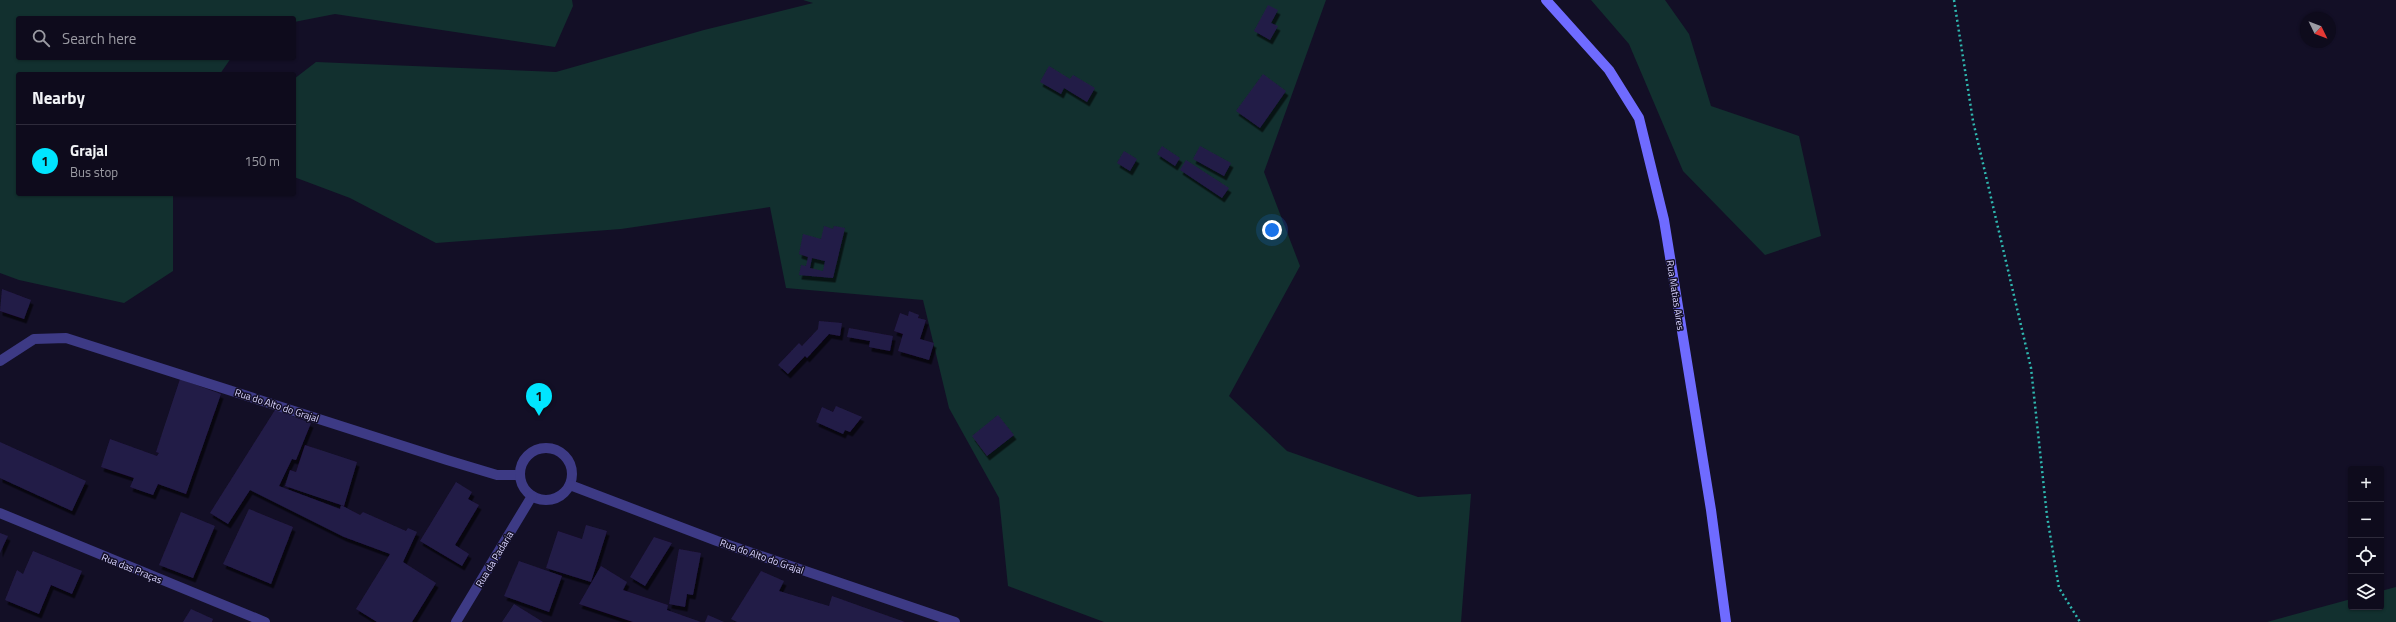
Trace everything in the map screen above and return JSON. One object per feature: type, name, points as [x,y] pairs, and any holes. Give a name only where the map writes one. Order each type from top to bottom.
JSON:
[{"type":"street","name":"Rua Matias Aires","points":[[1546,0],[1609,70],[1639,118],[1664,220],[1711,510],[1726,622]]},
{"type":"street","name":"Rua do Alto do Grajal","points":[[0,361],[34,339],[66,338],[447,460],[497,475],[519,475]]},
{"type":"street","points":[[551,447],[562,453],[570,462],[573,473],[570,485],[560,496],[546,500],[532,496],[523,488],[519,475],[521,463],[528,454],[539,448],[551,447]]},
{"type":"street","name":"Rua do Alto do Grajal","points":[[570,485],[717,541],[955,622]]},
{"type":"street","name":"Rua da Padaria","points":[[456,622],[532,496]]},
{"type":"street","name":"Rua das Praças","points":[[0,513],[265,622]]},
{"type":"path","points":[[1954,0],[1973,121],[2031,368],[2047,516],[2059,588],[2080,622]]},
{"type":"green space","points":[[0,0],[572,0],[573,6],[555,47],[335,14],[296,22],[296,16],[16,16],[16,60],[230,60],[221,72],[16,72],[16,196],[173,196],[173,271],[124,303],[19,280],[0,273]]},
{"type":"green space","points":[[803,0],[1326,0],[1264,172],[1300,266],[1229,396],[1287,451],[1418,497],[1471,494],[1461,622],[1104,622],[1008,586],[999,498],[949,408],[923,300],[786,288],[770,207],[621,229],[436,243],[350,198],[296,178],[296,77],[316,62],[556,72],[704,30],[813,3]]},
{"type":"green space","points":[[1591,0],[1665,0],[1689,34],[1711,106],[1799,136],[1821,236],[1765,255],[1683,171],[1629,44]]},
{"type":"green space","points":[[2396,587],[2396,622],[2267,622],[2348,600],[2348,610],[2384,610],[2384,590]]},
{"type":"building","points":[[1268,5],[1278,10],[1271,23],[1278,26],[1270,40],[1254,31]]},
{"type":"building","points":[[1049,66],[1070,79],[1073,75],[1095,88],[1087,102],[1064,88],[1061,94],[1040,82]]},
{"type":"building","points":[[1263,74],[1286,91],[1260,128],[1236,111]]},
{"type":"building","points":[[1162,146],[1180,158],[1175,166],[1157,154]]},
{"type":"building","points":[[1200,146],[1231,163],[1224,176],[1193,159]]},
{"type":"building","points":[[1124,151],[1137,159],[1130,171],[1117,163]]},
{"type":"building","points":[[1186,160],[1229,188],[1222,198],[1180,170]]},
{"type":"building","points":[[824,226],[833,229],[834,226],[845,228],[833,278],[799,275],[801,265],[806,266],[808,257],[799,254],[803,234],[821,239]],"holes":[[[812,258],[825,261],[823,271],[810,268]]]},
{"type":"building","points":[[2,289],[31,300],[24,319],[0,311]]},
{"type":"building","points":[[909,311],[919,315],[918,318],[926,320],[920,339],[934,343],[929,360],[898,351],[903,334],[894,331],[900,313],[908,316]]},
{"type":"building","points":[[819,321],[842,323],[840,336],[829,334],[807,358],[805,356],[788,374],[778,365],[799,343],[802,346],[818,329]]},
{"type":"building","points":[[849,328],[893,336],[890,351],[869,347],[870,341],[847,337]]},
{"type":"building","points":[[180,379],[221,394],[186,494],[158,484],[153,495],[130,487],[134,478],[101,467],[110,439],[157,456],[159,453],[156,452]]},
{"type":"building","points":[[836,406],[862,417],[850,432],[845,430],[843,434],[816,422],[822,407],[833,412]]},
{"type":"building","points":[[275,410],[311,423],[296,460],[292,459],[279,486],[340,509],[341,505],[360,515],[363,512],[406,531],[408,528],[417,532],[403,562],[436,583],[412,622],[377,622],[356,609],[390,554],[344,537],[250,490],[228,524],[210,513]]},
{"type":"building","points":[[998,415],[1014,435],[987,456],[972,436]]},
{"type":"building","points":[[0,442],[86,481],[72,511],[0,478]]},
{"type":"building","points":[[305,445],[357,462],[344,506],[285,486],[290,470],[296,472]]},
{"type":"building","points":[[456,482],[472,492],[468,499],[479,505],[455,545],[469,554],[462,566],[420,541]]},
{"type":"building","points":[[249,509],[293,527],[271,584],[223,564]]},
{"type":"building","points":[[181,512],[215,526],[193,578],[159,565]]},
{"type":"building","points":[[586,525],[607,531],[591,582],[546,568],[558,531],[582,539]]},
{"type":"building","points":[[0,533],[8,536],[0,553]]},
{"type":"building","points":[[654,537],[672,543],[645,586],[630,577]]},
{"type":"building","points":[[679,549],[701,553],[693,595],[687,594],[685,607],[669,604]]},
{"type":"building","points":[[33,551],[82,571],[72,594],[51,585],[39,614],[5,600],[17,570],[23,574]]},
{"type":"building","points":[[519,561],[562,576],[549,612],[504,596]]},
{"type":"building","points":[[601,566],[627,582],[623,590],[668,605],[667,610],[701,622],[633,622],[579,604]]},
{"type":"building","points":[[761,571],[784,581],[779,591],[829,606],[832,596],[905,622],[737,622],[731,619]]},
{"type":"building","points":[[514,604],[543,622],[502,622]]},
{"type":"building","points":[[191,609],[213,619],[212,622],[183,622]]},
{"type":"building","points":[[708,615],[724,622],[705,622]]},
{"type":"place","name":"Grajal","points":[[539,416]]}]
